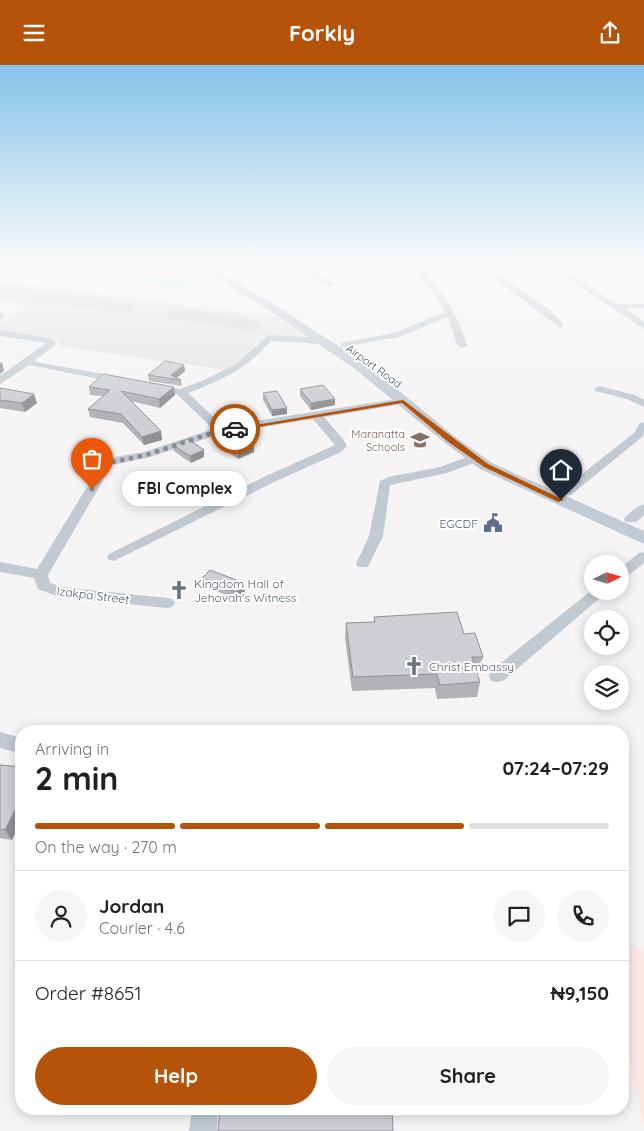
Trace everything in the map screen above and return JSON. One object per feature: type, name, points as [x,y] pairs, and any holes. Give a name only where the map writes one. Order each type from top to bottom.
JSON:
[{"type":"main road","name":"Airport Road","points":[[282,313],[360,366],[475,458],[500,474],[644,538]]},
{"type":"main road","name":"Airport Road","points":[[289,313],[374,363],[475,444],[500,461],[644,525]]},
{"type":"street","points":[[344,345],[396,335],[450,313],[459,329],[462,345]]},
{"type":"street","points":[[547,313],[560,325]]},
{"type":"street","points":[[624,313],[644,326]]},
{"type":"street","points":[[0,333],[50,341],[51,344],[0,381]]},
{"type":"street","points":[[146,385],[181,392],[230,374],[244,364],[270,338],[323,341]]},
{"type":"street","points":[[30,360],[33,364],[127,381]]},
{"type":"street","points":[[600,389],[631,397],[644,404]]},
{"type":"street","points":[[181,392],[221,430]]},
{"type":"street","name":"Izakpa Street","points":[[167,603],[59,592],[43,586],[41,575],[108,463],[146,455],[221,430],[403,401]]},
{"type":"street","points":[[114,557],[270,479],[336,450],[341,446],[339,441],[317,415]]},
{"type":"street","points":[[567,492],[638,435],[644,425]]},
{"type":"street","points":[[363,564],[376,536],[384,484],[388,481],[442,469],[475,458]]},
{"type":"street","points":[[630,519],[644,508]]},
{"type":"street","points":[[629,568],[644,556]]},
{"type":"street","points":[[0,567],[41,575]]},
{"type":"street","points":[[497,676],[590,600]]},
{"type":"street","points":[[0,740],[15,744]]},
{"type":"street","points":[[203,1131],[204,1115]]},
{"type":"shaded area","points":[[19,313],[245,313],[277,317],[309,339],[269,335],[233,371],[58,346],[59,340],[0,331],[0,324]]},
{"type":"shaded area","points":[[629,945],[644,950],[644,1127],[629,1060]]},
{"type":"building","points":[[165,361],[184,365],[171,375],[181,380],[148,375]]},
{"type":"building","points":[[103,374],[174,387],[159,399],[121,391],[161,431],[142,437],[121,414],[88,409],[110,390],[89,387]]},
{"type":"building","points":[[323,385],[335,399],[311,403],[300,389]]},
{"type":"building","points":[[0,388],[34,394],[22,403],[0,400]]},
{"type":"building","points":[[277,391],[287,408],[272,410],[263,393]]},
{"type":"building","points":[[230,430],[254,445],[238,452],[214,436]]},
{"type":"building","points":[[188,439],[204,450],[190,456],[173,445]]},
{"type":"building","points":[[210,570],[244,583],[236,592],[202,578]]},
{"type":"building","name":"Christ Embassy","points":[[457,612],[464,634],[475,633],[483,657],[472,657],[480,682],[440,685],[437,674],[353,677],[346,623],[375,622],[374,617]]},
{"type":"building","points":[[0,765],[15,766],[15,810],[5,830],[0,829]]},
{"type":"building","points":[[219,1115],[392,1115],[393,1131],[218,1131]]},
{"type":"taxiway","points":[[176,314],[242,323],[249,325],[248,328]]},
{"type":"way so far","points":[[92,489],[108,463],[118,459],[146,455],[221,430],[235,429]]},
{"type":"place","name":"Maranatta Schools","points":[[420,440]]},
{"type":"place","name":"FBI Complex","points":[[92,489]]},
{"type":"place","name":"EGCDF","points":[[493,523]]},
{"type":"place","name":"Kingdom Hall of Jehovah's Witness","points":[[179,590]]},
{"type":"place","name":"Christ Embassy","points":[[414,666]]},
{"type":"route","points":[[235,429],[403,401],[449,439],[486,466],[500,474],[561,500]]}]
